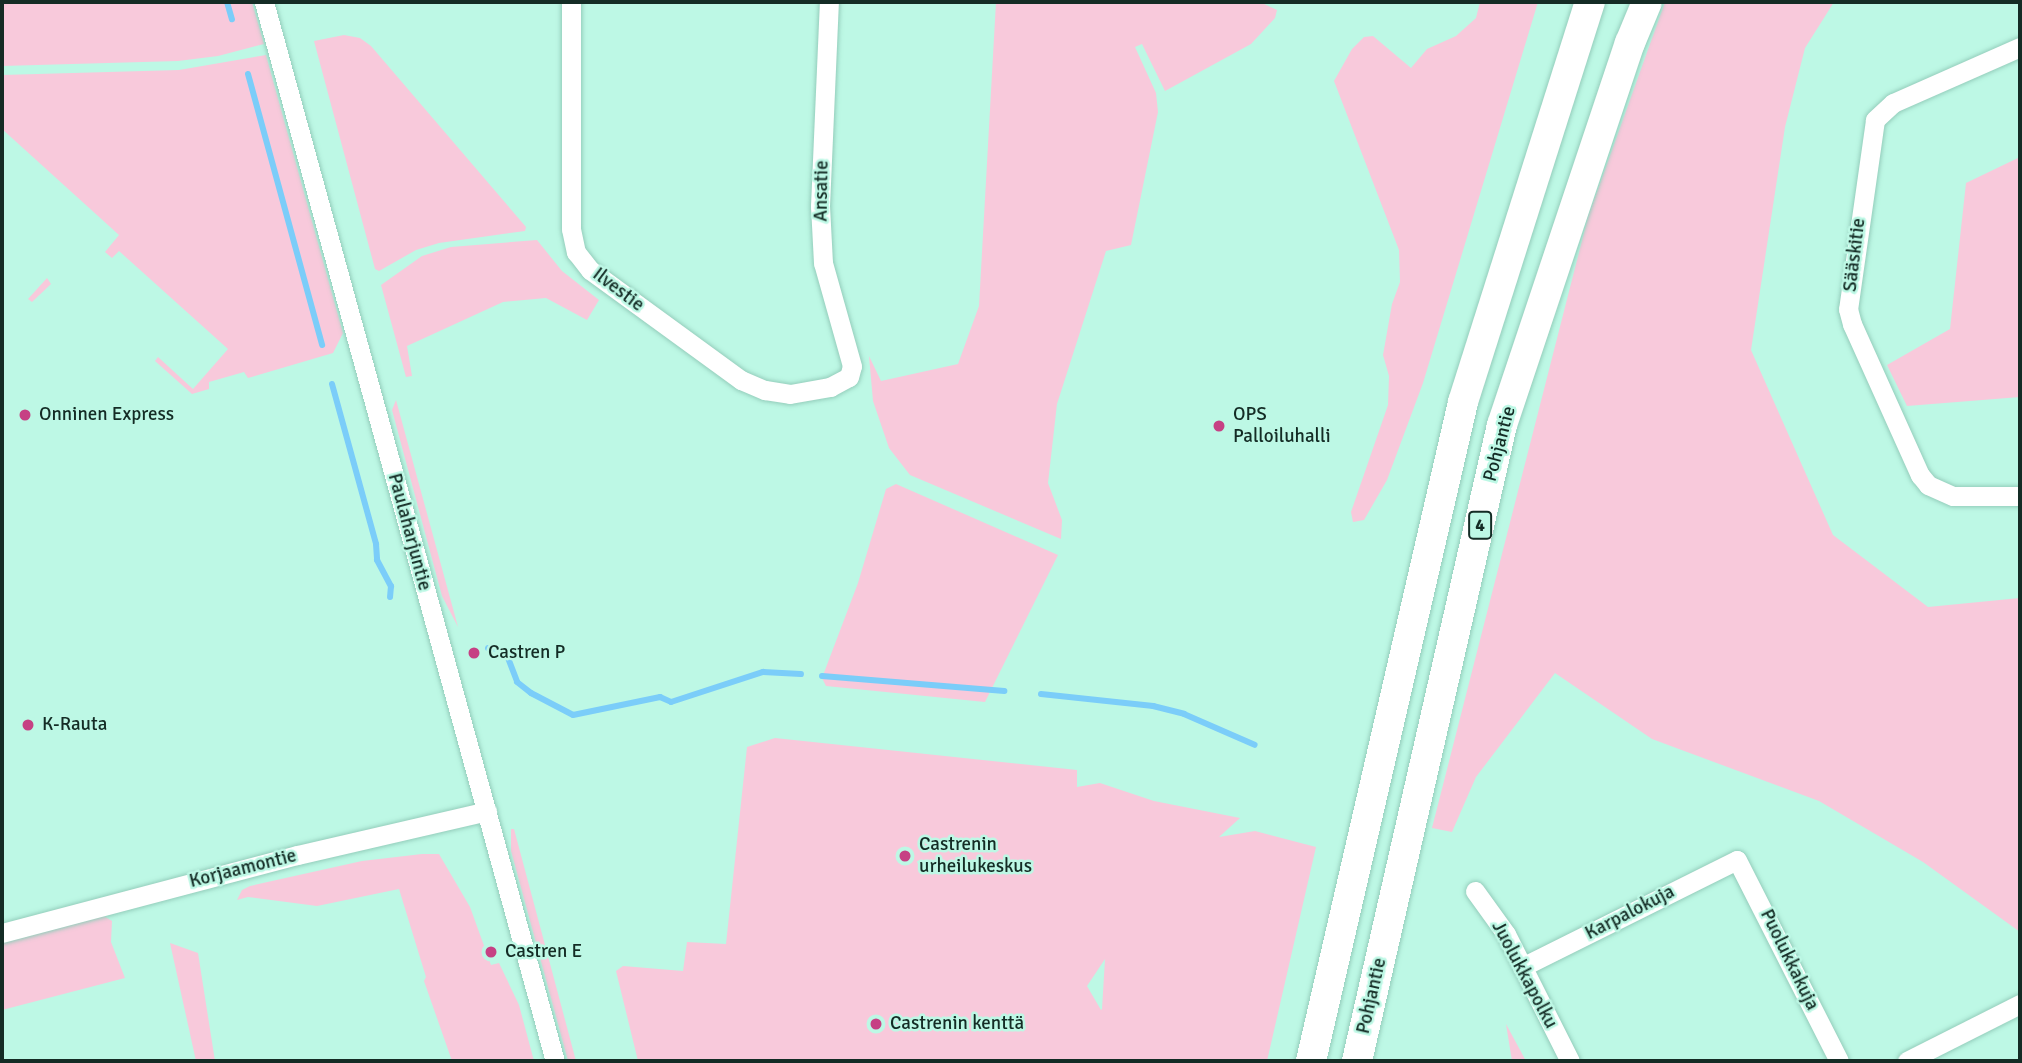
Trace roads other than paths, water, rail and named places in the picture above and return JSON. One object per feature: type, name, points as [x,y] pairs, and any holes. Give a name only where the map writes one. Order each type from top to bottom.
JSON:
[{"type":"highway","points":[[1311,1061],[1463,402],[1590,2]]},
{"type":"highway","name":"Pohjantie","points":[[1357,1061],[1502,425],[1630,43],[1647,2]]},
{"type":"street","name":"Paulaharjuntie","points":[[264,2],[555,1061]]},
{"type":"street","name":"Ilvestie","points":[[571,2],[571,229],[576,252],[590,270],[741,380],[765,390],[790,394],[830,387],[849,377]]},
{"type":"street","name":"Ansatie","points":[[829,2],[820,206],[823,263],[852,366],[849,377]]},
{"type":"street","name":"Sääskitie","points":[[2020,47],[1893,103],[1875,120],[1848,309],[1905,441],[1928,485],[1953,496],[2020,496]]},
{"type":"street","name":"Korjaamontie","points":[[2,933],[297,855],[486,811]]},
{"type":"street","name":"Karpalokuja","points":[[1522,967],[1737,860]]},
{"type":"street","name":"Puolukkakuja","points":[[1737,860],[1743,867],[1839,1061]]},
{"type":"street","name":"Juolukkapolku","points":[[1475,891],[1506,934],[1570,1061]]},
{"type":"street","points":[[1907,1061],[2020,1004]]},
{"type":"waterway","points":[[227,2],[232,19]]},
{"type":"waterway","points":[[248,74],[322,345]]},
{"type":"waterway","points":[[332,384],[376,544],[377,560],[391,586],[390,597]]},
{"type":"waterway","points":[[488,648],[505,650],[517,682],[531,693],[573,715],[660,697],[671,702],[763,672],[801,674]]},
{"type":"waterway","points":[[822,676],[1004,691]]},
{"type":"waterway","points":[[1041,694],[1153,706],[1184,714],[1255,745]]},
{"type":"place","name":"Onninen Express","points":[[25,415]]},
{"type":"place","name":"OPS Palloiluhalli","points":[[1219,426]]},
{"type":"place","name":"Castren P","points":[[474,653]]},
{"type":"place","name":"K-Rauta","points":[[28,725]]},
{"type":"place","name":"Castrenin urheilukeskus","points":[[905,856]]},
{"type":"place","name":"Castren E","points":[[491,952]]},
{"type":"place","name":"Castrenin kenttä","points":[[876,1024]]}]
